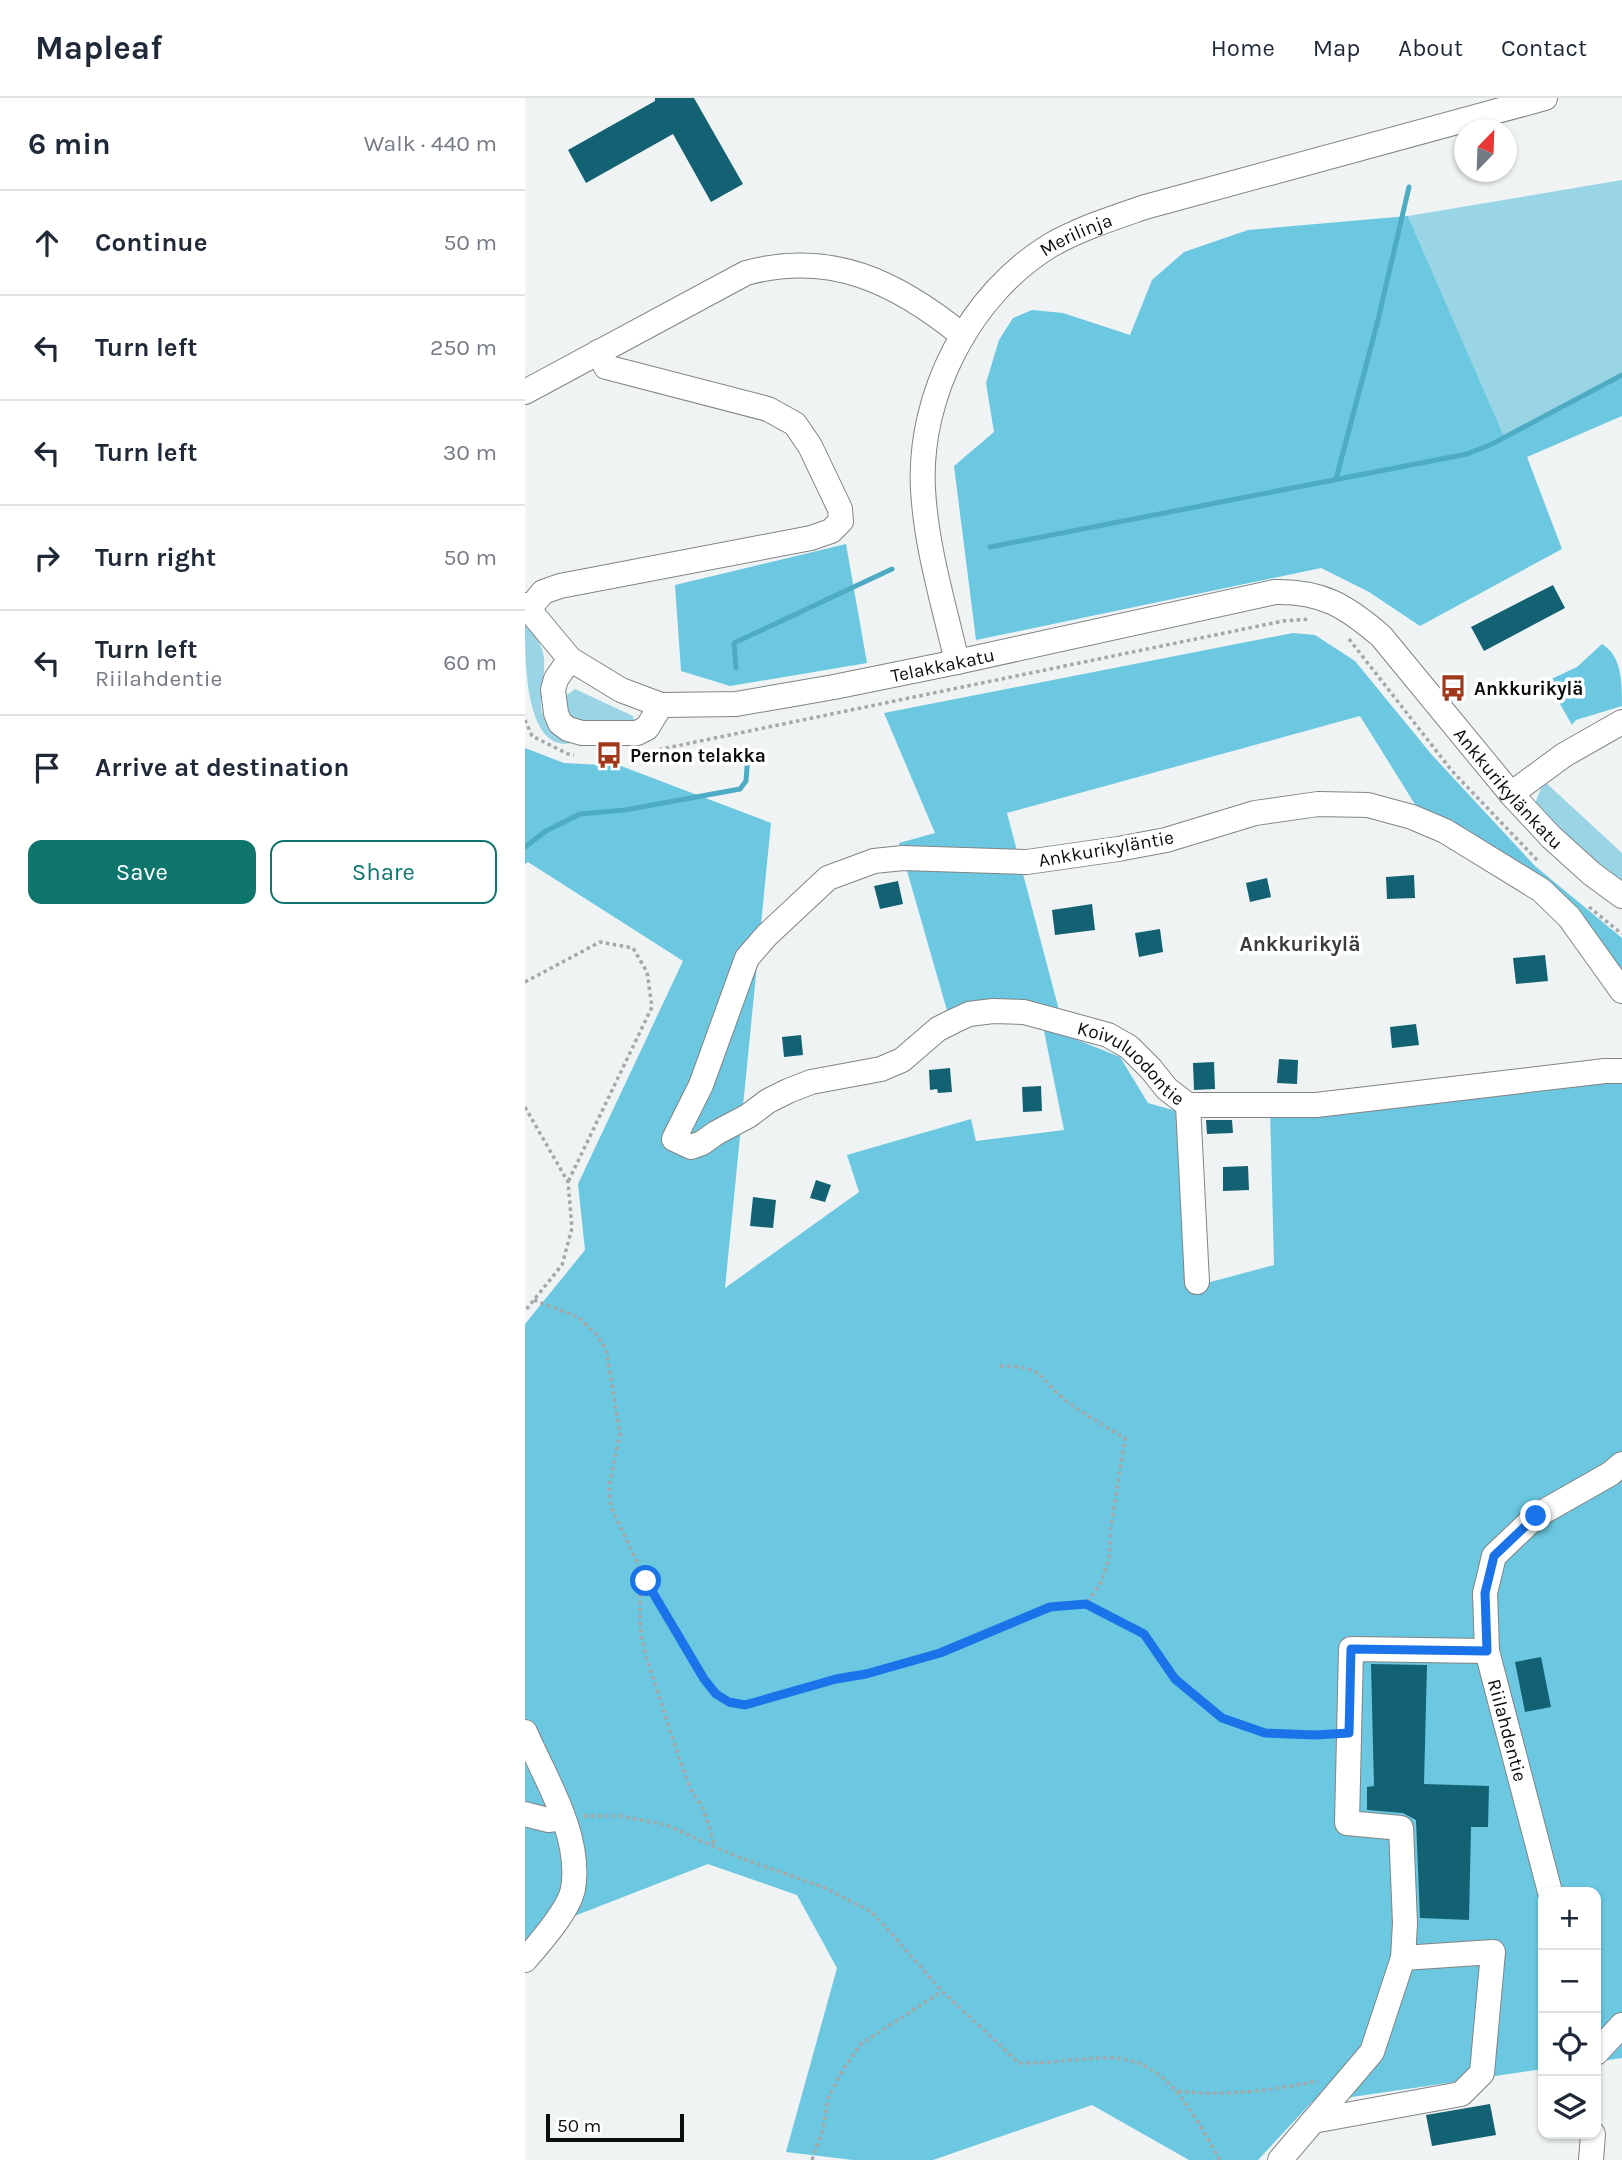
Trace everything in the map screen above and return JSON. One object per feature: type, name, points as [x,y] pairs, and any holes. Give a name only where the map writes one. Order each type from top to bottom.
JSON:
[{"type":"street","name":"Merilinja","points":[[957,662],[926,520],[923,474],[927,432],[934,400],[963,336],[1003,284],[1049,247],[1100,223],[1145,207],[1545,98]]},
{"type":"street","points":[[525,392],[746,273],[774,265],[802,264],[845,270],[873,279],[931,310],[963,336]]},
{"type":"street","points":[[527,607],[543,592],[560,586],[811,538],[831,531],[841,521],[840,509],[810,446],[796,424],[768,409],[605,367],[598,352]]},
{"type":"street","name":"Telakkakatu","points":[[527,607],[570,659],[621,691],[661,705],[736,704],[834,687],[1275,592],[1316,594],[1356,614],[1381,636]]},
{"type":"street","name":"Ankkurikylänkatu","points":[[1381,636],[1511,794],[1551,838],[1622,896]]},
{"type":"street","points":[[570,659],[556,679],[553,690],[556,713],[568,729],[582,733],[637,733],[647,728],[661,705]]},
{"type":"street","points":[[1511,794],[1564,755],[1622,722]]},
{"type":"street","name":"Ankkurikyläntie","points":[[674,1139],[701,1085],[747,958],[767,935],[828,878],[874,861],[904,858],[1027,862],[1166,840],[1255,813],[1318,804],[1368,805],[1412,817],[1445,831],[1541,890],[1569,917],[1622,991]]},
{"type":"street","name":"Koivuluodontie","points":[[674,1139],[691,1147],[702,1143],[788,1090],[811,1082],[881,1069],[902,1060],[938,1030],[954,1021],[969,1014],[993,1011],[1024,1012],[1108,1035],[1129,1047],[1167,1089],[1188,1105],[1316,1105],[1605,1071],[1622,1072]]},
{"type":"street","points":[[1188,1105],[1197,1282]]},
{"type":"street","name":"Riilahdentie","points":[[1549,1887],[1487,1651],[1485,1593],[1494,1556],[1536,1516],[1610,1474],[1622,1464]]},
{"type":"street","points":[[1280,2160],[1373,2052],[1403,1958],[1405,1923],[1401,1828],[1347,1824],[1351,1649],[1487,1651]]},
{"type":"street","points":[[525,1732],[563,1818],[574,1856],[573,1892],[549,1933],[525,1960]]},
{"type":"street","points":[[525,1814],[548,1819],[563,1818]]},
{"type":"street","points":[[1313,2121],[1461,2094],[1482,2073],[1493,1952],[1403,1958]]},
{"type":"street","points":[[1601,2048],[1622,2025]]},
{"type":"street","points":[[1591,2160],[1593,2139]]},
{"type":"path","points":[[646,752],[1283,621],[1314,619]]},
{"type":"path","points":[[1344,633],[1452,771],[1544,867]]},
{"type":"path","points":[[525,720],[532,736],[568,754],[582,755]]},
{"type":"path","points":[[1583,901],[1622,934]]},
{"type":"path","points":[[525,982],[600,942],[633,948],[647,972],[652,1007],[568,1182]]},
{"type":"path","points":[[525,1107],[568,1182],[572,1228],[562,1265],[525,1311]]},
{"type":"path","points":[[534,1300],[578,1317],[597,1335],[606,1349],[620,1434],[609,1486],[611,1507],[646,1581],[704,1679],[716,1694],[729,1702],[745,1705],[836,1679],[866,1674],[940,1653],[1050,1607],[1086,1604],[1144,1634],[1175,1679],[1222,1718],[1265,1733],[1349,1733]]},
{"type":"path","points":[[1000,1366],[1024,1366],[1044,1377],[1066,1401],[1092,1420],[1125,1438],[1111,1526],[1109,1558],[1101,1582],[1086,1604]]},
{"type":"path","points":[[646,1581],[640,1597],[641,1635],[646,1656],[681,1764],[691,1790],[706,1816],[715,1846]]},
{"type":"path","points":[[563,1818],[621,1816],[666,1825],[738,1857],[823,1887],[872,1912],[942,1990],[1019,2063],[1041,2064],[1108,2057],[1132,2060],[1151,2069],[1178,2091],[1220,2160]]},
{"type":"path","points":[[813,2160],[819,2147],[828,2098],[861,2044],[942,1990]]},
{"type":"path","points":[[1178,2091],[1206,2095],[1242,2093],[1354,2074]]},
{"type":"shaded area","points":[[1622,180],[1622,374],[1504,436],[1408,216]]},
{"type":"shaded area","points":[[1408,216],[1504,436],[1622,374],[1622,416],[1527,457],[1562,549],[1420,626],[1369,592],[1321,568],[976,640],[954,466],[994,432],[986,383],[999,340],[1013,318],[1032,310],[1063,313],[1130,335],[1152,280],[1184,252],[1248,230]]},
{"type":"shaded area","points":[[846,544],[867,663],[730,686],[681,671],[675,585]]},
{"type":"shaded area","points":[[525,624],[542,648],[544,658],[541,697],[543,715],[557,733],[572,743],[556,742],[545,734],[536,719],[527,681]]},
{"type":"shaded area","points":[[1293,633],[1315,635],[1355,661],[1432,755],[1535,866],[1622,938],[1622,984],[1554,896],[1421,814],[1360,716],[1007,813],[1060,1014],[948,1014],[899,843],[935,833],[884,713]]},
{"type":"shaded area","points":[[1602,644],[1614,655],[1617,663],[1621,679],[1622,706],[1576,720],[1572,725],[1547,681],[1577,667]]},
{"type":"shaded area","points":[[575,689],[633,716],[634,720],[632,723],[598,723],[571,720],[563,703],[567,695]]},
{"type":"shaded area","points":[[525,748],[564,763],[621,766],[771,823],[725,1288],[859,1192],[847,1155],[971,1119],[976,1141],[1064,1130],[1043,1026],[1120,1057],[1148,1103],[1180,1112],[1188,1288],[1274,1265],[1270,1109],[1622,1079],[1622,2058],[1601,2061],[1601,1887],[1538,1887],[1538,2070],[1311,2103],[1258,2160],[1189,2160],[1092,2105],[933,2160],[853,2160],[786,2152],[837,1968],[797,1895],[708,1864],[541,1929],[525,1947],[525,1324],[585,1250],[578,1184],[683,961],[528,862],[525,864]]},
{"type":"shaded area","points":[[1544,781],[1622,853],[1622,881],[1559,832],[1535,803]]},
{"type":"building","points":[[655,98],[694,98],[743,184],[711,202],[673,134],[586,183],[568,150],[655,101]]},
{"type":"building","points":[[1553,585],[1565,608],[1484,651],[1471,627]]},
{"type":"building","points":[[1414,875],[1415,898],[1387,899],[1386,877]]},
{"type":"building","points":[[1267,878],[1271,897],[1250,902],[1246,883]]},
{"type":"building","points":[[898,881],[903,904],[880,909],[874,886]]},
{"type":"building","points":[[1092,904],[1095,930],[1055,935],[1052,910]]},
{"type":"building","points":[[1160,929],[1163,952],[1139,957],[1135,933]]},
{"type":"building","points":[[1545,955],[1548,981],[1516,984],[1513,958]]},
{"type":"building","points":[[1416,1024],[1419,1045],[1392,1048],[1390,1027]]},
{"type":"building","points":[[801,1035],[803,1055],[784,1057],[782,1037]]},
{"type":"building","points":[[1279,1059],[1298,1060],[1297,1084],[1277,1083]]},
{"type":"building","points":[[1214,1062],[1215,1089],[1194,1090],[1193,1063]]},
{"type":"building","points":[[950,1068],[952,1092],[938,1093],[937,1089],[930,1090],[929,1070]]},
{"type":"building","points":[[1041,1086],[1042,1111],[1023,1112],[1022,1087]]},
{"type":"building","points":[[1206,1120],[1232,1120],[1233,1133],[1207,1134]]},
{"type":"building","points":[[1248,1166],[1249,1190],[1223,1191],[1223,1167]]},
{"type":"building","points":[[816,1180],[831,1185],[825,1202],[810,1198]]},
{"type":"building","points":[[753,1197],[776,1200],[773,1228],[750,1226]]},
{"type":"building","points":[[1541,1657],[1551,1707],[1525,1712],[1515,1662]]},
{"type":"building","points":[[1371,1664],[1427,1665],[1424,1784],[1489,1786],[1488,1827],[1471,1827],[1469,1920],[1420,1918],[1416,1820],[1403,1813],[1367,1810],[1367,1787],[1374,1786]]},
{"type":"building","points":[[1490,2104],[1496,2135],[1432,2146],[1426,2115]]},
{"type":"waterway","points":[[1336,479],[1377,324],[1409,187]]},
{"type":"waterway","points":[[990,547],[1467,454],[1492,444],[1622,375]]},
{"type":"waterway","points":[[736,668],[734,643],[892,569]]},
{"type":"waterway","points":[[525,847],[546,831],[580,814],[625,810],[740,789],[746,781],[748,754]]},
{"type":"place","name":"Ankkurikylä","points":[[1453,688]]},
{"type":"place","name":"Pernon telakka","points":[[609,755]]},
{"type":"district","name":"Ankkurikylä","points":[[1300,944]]},
{"type":"route","points":[[646,1581],[688,1656],[716,1694],[729,1702],[745,1705],[836,1679],[866,1674],[940,1653],[1050,1607],[1086,1604],[1144,1634],[1175,1679],[1222,1718],[1265,1733],[1349,1733],[1351,1649],[1487,1651],[1485,1593],[1494,1556],[1536,1516]]}]
